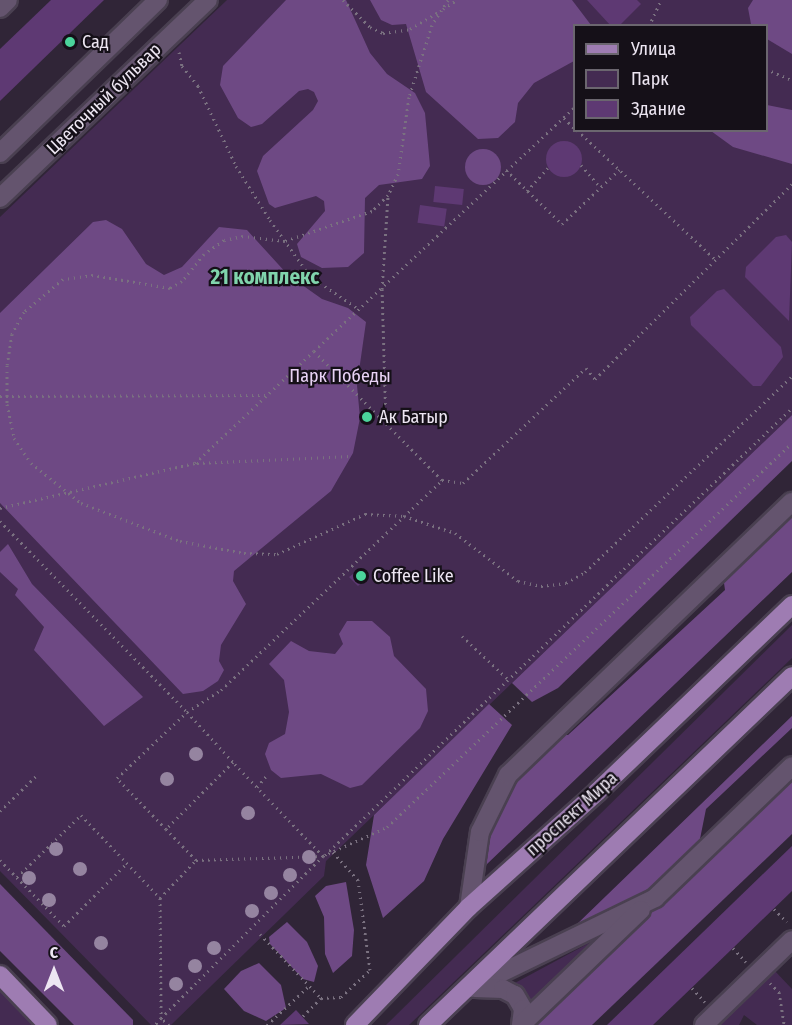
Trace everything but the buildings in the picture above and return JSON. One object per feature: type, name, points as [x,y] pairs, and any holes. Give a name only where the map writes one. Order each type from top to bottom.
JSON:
[{"type":"main road","name":"проспект Мира","points":[[355,1025],[469,907],[597,792],[792,606]]},
{"type":"main road","points":[[428,1025],[470,988],[792,676]]},
{"type":"main road","points":[[0,975],[48,1025]]},
{"type":"street","points":[[0,8],[8,0]]},
{"type":"street","points":[[0,153],[158,0]]},
{"type":"street","name":"Цветочный бульвар","points":[[0,198],[174,31],[197,3]]},
{"type":"street","points":[[107,50],[130,74]]},
{"type":"street","points":[[469,907],[480,832],[508,775],[792,502]]},
{"type":"street","points":[[521,1025],[792,766]]},
{"type":"street","points":[[470,988],[655,898]]},
{"type":"street","points":[[704,1025],[792,940]]},
{"type":"street","points":[[470,988],[494,988],[515,995],[523,1009],[521,1025]]},
{"type":"path","points":[[343,0],[370,27],[383,33],[410,29],[457,0]]},
{"type":"path","points":[[448,0],[440,11],[409,97],[398,174],[388,195],[372,211],[285,241],[243,236],[224,240],[204,254],[182,281],[170,288],[93,275],[63,279],[44,292],[24,312],[12,334],[7,365],[7,404],[14,438],[31,463],[63,492],[116,518],[180,542],[244,554],[277,554],[365,514],[404,516],[455,533],[518,581],[541,586],[566,583],[585,572],[792,376]]},
{"type":"path","points":[[650,24],[661,0]]},
{"type":"path","points":[[174,31],[182,66],[198,86],[236,166],[285,241],[310,276],[360,310]]},
{"type":"path","points":[[768,70],[792,80]]},
{"type":"path","points":[[195,463],[573,109]]},
{"type":"path","points":[[564,118],[573,126]]},
{"type":"path","points":[[579,132],[715,259]]},
{"type":"path","points":[[581,165],[600,187]]},
{"type":"path","points":[[527,191],[548,168]]},
{"type":"path","points":[[506,170],[562,224],[619,170]]},
{"type":"path","points":[[314,351],[442,480],[463,483],[586,368],[595,379],[792,184]]},
{"type":"path","points":[[386,424],[382,290],[388,195]]},
{"type":"path","points":[[0,396],[267,395]]},
{"type":"path","points":[[332,851],[792,408]]},
{"type":"path","points":[[155,1025],[323,856],[387,827],[792,443]]},
{"type":"path","points":[[0,508],[195,463],[351,456]]},
{"type":"path","points":[[196,860],[117,778],[187,712],[221,690],[442,480]]},
{"type":"path","points":[[0,521],[187,712],[323,856]]},
{"type":"path","points":[[462,636],[508,680]]},
{"type":"path","points":[[166,829],[233,762]]},
{"type":"path","points":[[0,811],[38,774]]},
{"type":"path","points":[[257,787],[268,774]]},
{"type":"path","points":[[17,877],[81,815],[160,898],[161,1018],[169,1025]]},
{"type":"path","points":[[302,1017],[321,998],[340,997],[370,970],[358,880],[332,851]]},
{"type":"path","points":[[160,898],[196,860],[323,856]]},
{"type":"path","points":[[0,860],[64,926],[127,863]]},
{"type":"path","points":[[774,909],[792,927]]},
{"type":"path","points":[[260,934],[321,998]]},
{"type":"path","points":[[759,971],[779,992],[784,1025]]},
{"type":"path","points":[[267,1025],[309,986]]},
{"type":"green space","name":"Парк Победы","points":[[227,0],[792,0],[792,415],[326,861],[324,876],[171,1025],[151,1025],[0,871],[0,217]]},
{"type":"green space","points":[[286,0],[346,0],[370,53],[387,74],[415,93],[425,113],[430,166],[422,179],[379,185],[365,198],[364,253],[348,267],[322,268],[301,257],[297,244],[325,211],[324,201],[316,196],[275,208],[269,204],[257,171],[263,156],[313,110],[318,101],[314,92],[308,89],[299,91],[262,124],[251,127],[238,118],[220,85],[223,66]]},
{"type":"green space","points":[[370,0],[572,0],[590,24],[573,24],[573,62],[534,83],[518,103],[515,122],[498,138],[478,139],[426,92],[406,24],[392,25],[381,20]]},
{"type":"green space","points":[[753,0],[792,0],[792,54],[768,40],[768,24],[751,24],[748,8]]},
{"type":"green space","points":[[768,105],[792,110],[792,164],[733,147],[712,132],[768,132]]},
{"type":"green space","points":[[483,149],[496,154],[501,167],[496,180],[483,185],[470,180],[465,167],[470,154]]},
{"type":"green space","points":[[106,220],[122,229],[146,264],[164,275],[182,267],[219,227],[247,230],[288,275],[322,299],[348,308],[366,322],[357,385],[360,418],[353,453],[331,491],[234,571],[233,581],[246,604],[221,645],[219,661],[224,670],[218,681],[203,691],[183,694],[0,503],[0,313],[93,222]]},
{"type":"green space","points":[[792,415],[792,461],[558,688],[532,702],[512,683]]},
{"type":"green space","points":[[792,513],[792,572],[486,865],[486,830],[508,775],[550,734],[568,735],[725,590],[722,569]]},
{"type":"green space","points":[[8,544],[32,584],[143,697],[104,726],[34,650],[44,627],[15,595],[18,589],[0,572],[0,552]]},
{"type":"green space","points":[[347,621],[372,621],[390,637],[394,656],[426,689],[428,711],[420,728],[362,785],[350,788],[321,774],[281,778],[271,770],[265,754],[269,743],[285,734],[289,712],[284,680],[269,664],[291,641],[309,651],[335,654],[343,644],[339,634]]},
{"type":"green space","points":[[792,625],[792,658],[409,1025],[386,1025]]},
{"type":"green space","points":[[489,704],[512,725],[443,839],[424,881],[383,918],[366,865],[374,815]]},
{"type":"green space","points":[[792,716],[792,728],[706,809],[700,839],[647,894],[575,926]]},
{"type":"green space","points":[[792,775],[792,834],[592,1025],[532,1025]]},
{"type":"green space","points":[[346,882],[354,930],[352,956],[333,973],[325,954],[324,917],[315,896],[326,886]]},
{"type":"green space","points":[[0,884],[133,1020],[133,1025],[74,1025],[0,951]]},
{"type":"green space","points":[[287,922],[307,942],[318,966],[314,982],[303,979],[270,944],[269,937]]},
{"type":"green space","points":[[591,942],[529,1004],[523,991],[513,984]]},
{"type":"green space","points":[[259,963],[281,985],[286,1008],[266,1021],[244,1011],[224,989],[241,971]]},
{"type":"green space","points":[[774,970],[792,989],[792,1025],[757,1025],[744,1015],[739,1025],[716,1025]]},
{"type":"green space","points":[[0,989],[34,1025],[0,1025]]},
{"type":"place","name":"Сад","points":[[70,42]]},
{"type":"place","name":"Ак Батыр","points":[[367,417]]},
{"type":"place","name":"Coffee Like","points":[[361,576]]},
{"type":"district","name":"21 комплекс","points":[[265,277]]}]
